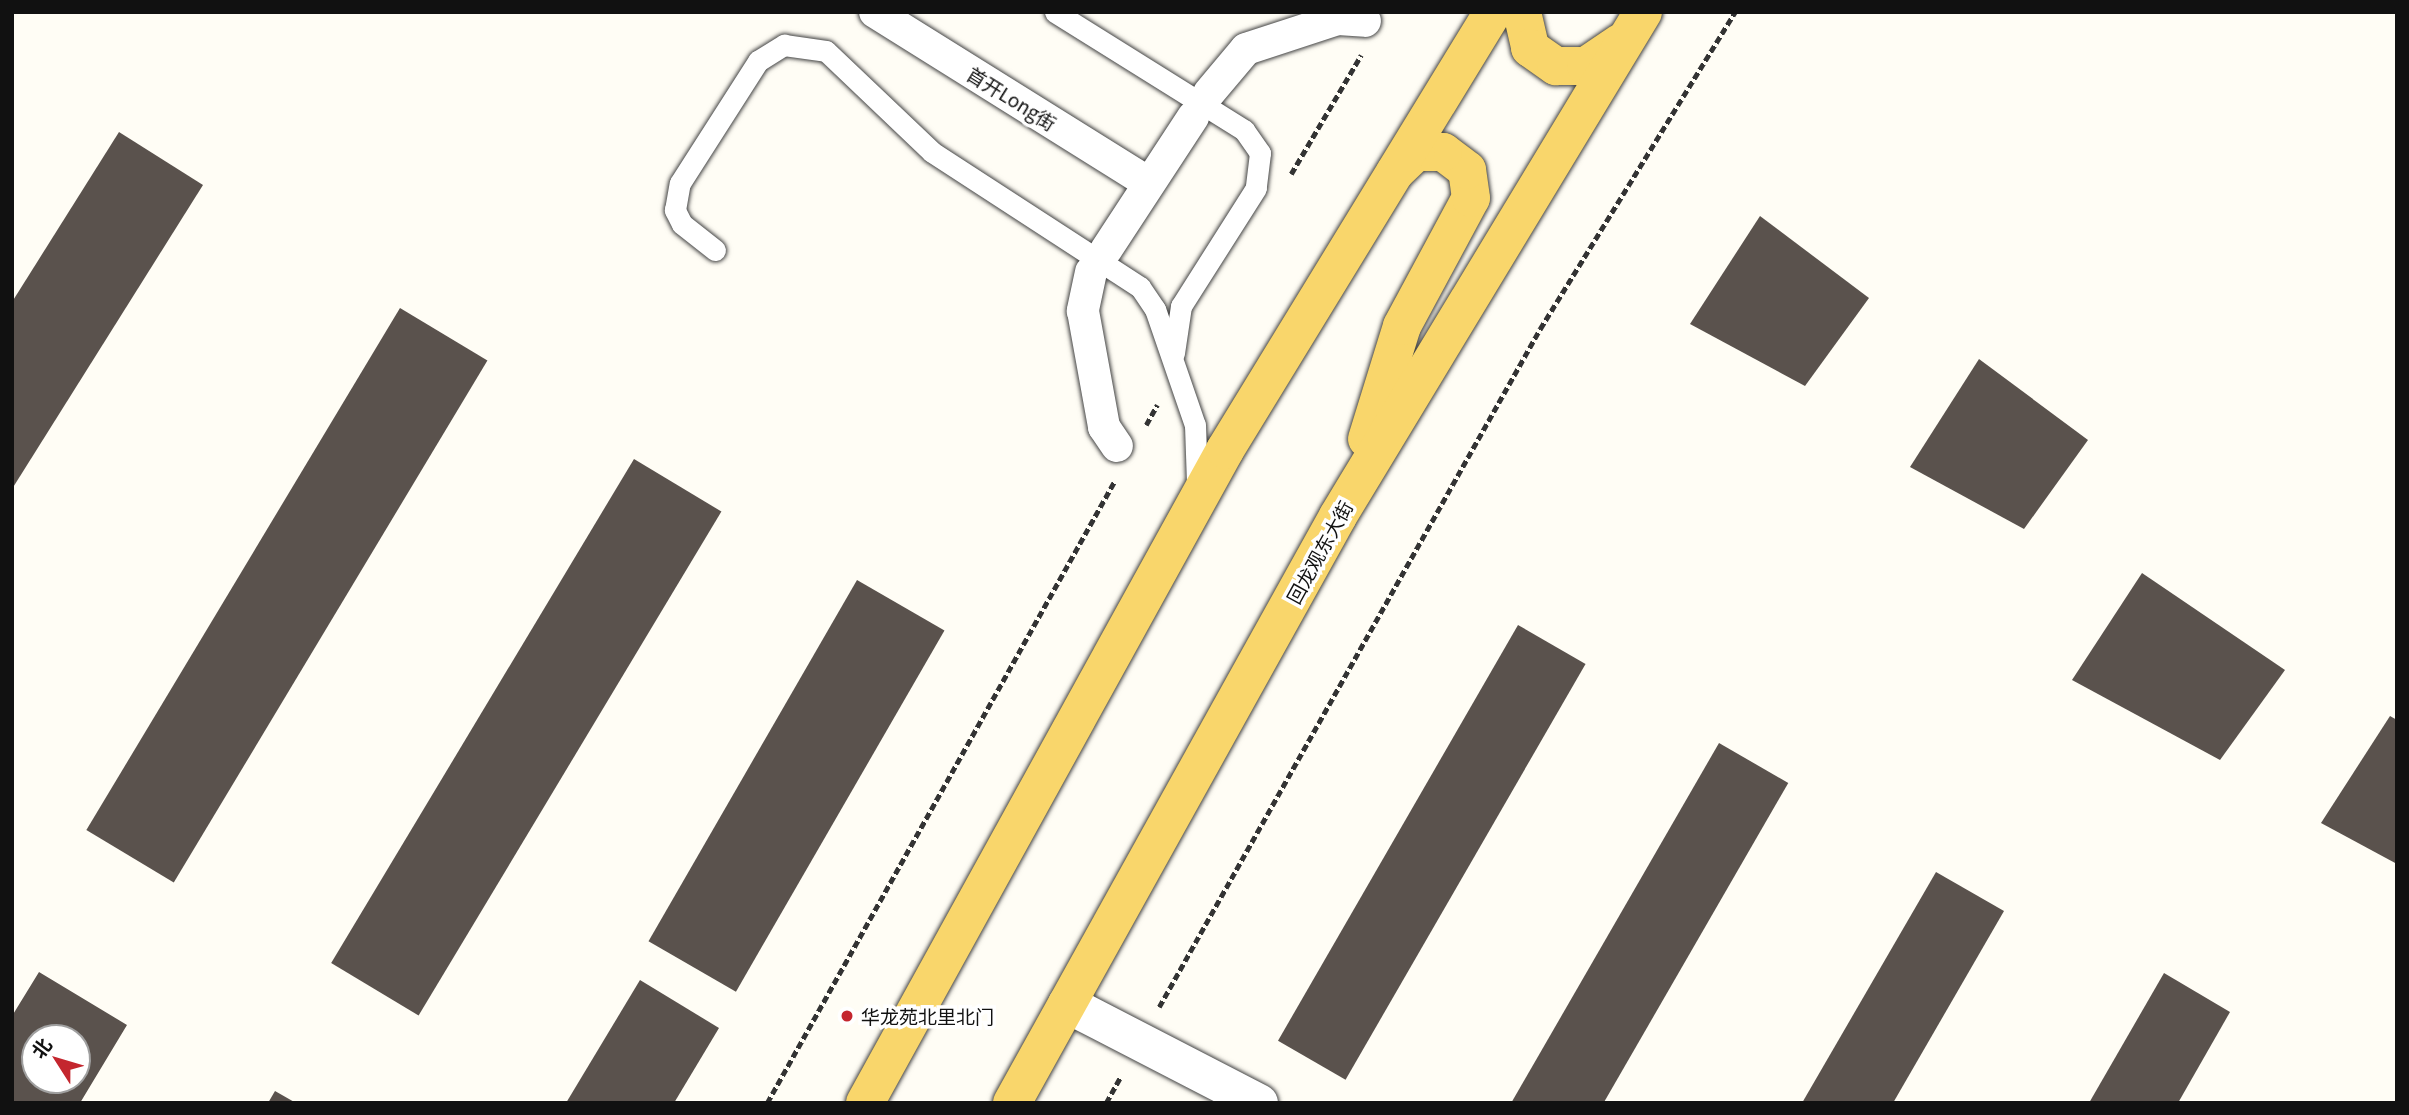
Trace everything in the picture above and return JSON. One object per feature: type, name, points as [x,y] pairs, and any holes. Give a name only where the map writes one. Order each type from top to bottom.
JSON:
[{"type":"main road","points":[[865,1103],[1167,554],[1390,179],[1493,12]]},
{"type":"main road","points":[[1522,12],[1530,48],[1566,68],[1606,55],[1640,16]]},
{"type":"main road","name":"回龙观东大街","points":[[1012,1103],[1338,516],[1640,16]]},
{"type":"main road","points":[[1338,516],[1402,326],[1471,198],[1467,170],[1434,149],[1409,157],[1390,179]]},
{"type":"street","name":"首开Long街","points":[[876,12],[1149,183]]},
{"type":"street","points":[[1130,439],[1104,428],[1083,311],[1098,261],[1201,105],[1246,49],[1338,19],[1365,36]]},
{"type":"street","points":[[1067,1004],[1259,1103]]},
{"type":"lane","points":[[1055,12],[1244,130],[1260,153],[1256,188],[1181,306],[1177,370]]},
{"type":"lane","points":[[715,250],[682,224],[675,210],[680,183],[758,61],[784,45],[812,46],[839,60],[932,152],[1140,287],[1155,309],[1195,425],[1200,466],[1167,554]]},
{"type":"path","points":[[1106,1103],[1534,339],[1735,12]]},
{"type":"path","points":[[1284,185],[1365,36]]},
{"type":"path","points":[[1130,439],[1177,370]]},
{"type":"path","points":[[767,1103],[1116,478]]},
{"type":"building","points":[[119,132],[203,185],[12,489],[12,302]]},
{"type":"building","points":[[1760,216],[1869,298],[1805,386],[1690,324]]},
{"type":"building","points":[[400,308],[487,361],[174,883],[86,830]]},
{"type":"building","points":[[1979,359],[2088,440],[2024,529],[1910,467]]},
{"type":"building","points":[[634,459],[721,512],[419,1016],[331,963]]},
{"type":"building","points":[[2142,573],[2285,670],[2220,760],[2072,680]]},
{"type":"building","points":[[857,580],[944,630],[736,992],[648,941]]},
{"type":"building","points":[[1518,625],[1586,664],[1346,1080],[1278,1041]]},
{"type":"building","points":[[2390,716],[2397,720],[2397,864],[2321,823]]},
{"type":"building","points":[[1719,743],[1788,783],[1604,1103],[1511,1103]]},
{"type":"building","points":[[1936,872],[2004,911],[1893,1103],[1802,1103]]},
{"type":"building","points":[[39,972],[127,1025],[91,1085],[91,1024],[21,1024],[21,1094],[85,1094],[80,1103],[12,1103],[12,1016]]},
{"type":"building","points":[[2164,973],[2230,1012],[2178,1103],[2089,1103]]},
{"type":"building","points":[[640,980],[719,1028],[674,1103],[566,1103]]},
{"type":"building","points":[[275,1091],[296,1103],[268,1103]]},
{"type":"place","name":"华龙苑北里北门","points":[[847,1016]]}]
